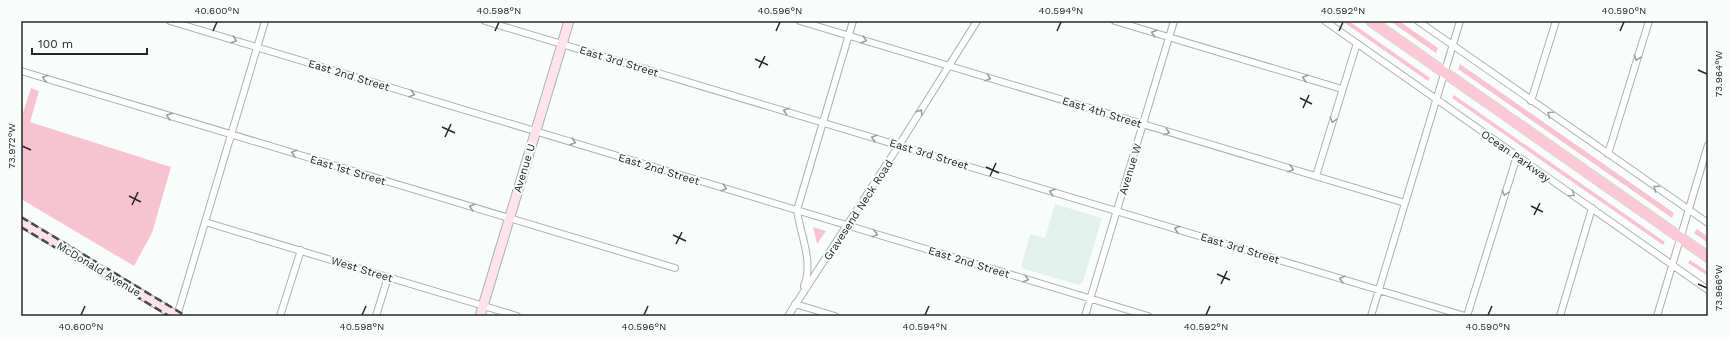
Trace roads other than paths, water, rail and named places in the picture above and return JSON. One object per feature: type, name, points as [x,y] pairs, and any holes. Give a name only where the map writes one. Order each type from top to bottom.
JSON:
[{"type":"main road","name":"Avenue U","points":[[480,316],[569,21]]},
{"type":"main road","points":[[1371,21],[1708,257]]},
{"type":"main road","name":"McDonald Avenue","points":[[21,222],[177,316]]},
{"type":"street","name":"East 2nd Street","points":[[170,21],[1148,316]]},
{"type":"street","points":[[177,316],[265,21]]},
{"type":"street","name":"East 3rd Street","points":[[485,21],[1466,316]]},
{"type":"street","name":"East 4th Street","points":[[800,21],[1405,203]]},
{"type":"street","points":[[800,297],[808,278],[809,269],[798,224],[797,210],[854,21]]},
{"type":"street","name":"Gravesend Neck Road","points":[[788,316],[899,145],[977,21]]},
{"type":"street","points":[[1115,21],[1342,89]]},
{"type":"street","name":"Avenue W","points":[[1086,316],[1174,21]]},
{"type":"street","name":"Ocean Parkway","points":[[1325,21],[1708,290]]},
{"type":"street","points":[[1418,21],[1708,223]]},
{"type":"street","points":[[1371,316],[1460,21]]},
{"type":"street","points":[[1531,100],[1556,21]]},
{"type":"street","points":[[1608,154],[1649,21]]},
{"type":"street","points":[[1316,176],[1357,43]]},
{"type":"street","name":"East 1st Street","points":[[21,71],[675,268]]},
{"type":"street","points":[[1656,316],[1708,145]]},
{"type":"street","points":[[1466,316],[1517,156]]},
{"type":"street","points":[[1560,316],[1592,208]]},
{"type":"street","name":"West Street","points":[[205,222],[518,316]]},
{"type":"street","points":[[280,316],[301,250]]},
{"type":"street","points":[[376,316],[388,277]]},
{"type":"street","points":[[795,304],[835,316]]},
{"type":"railway","points":[[21,217],[186,316]]},
{"type":"railway","points":[[21,227],[169,316]]}]
